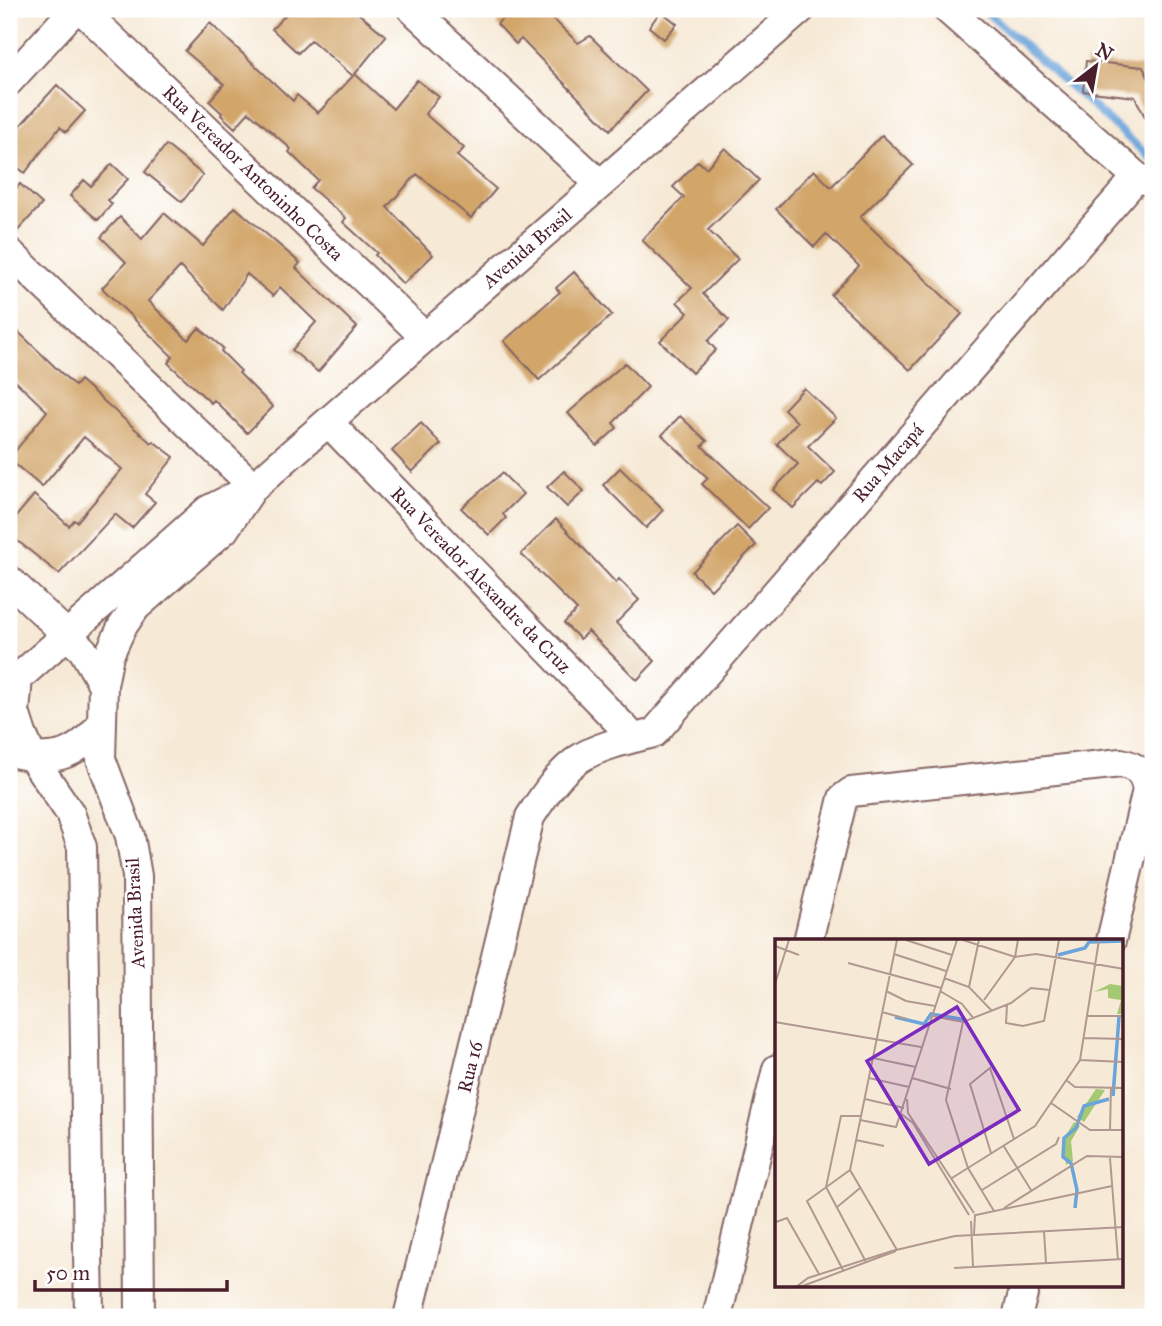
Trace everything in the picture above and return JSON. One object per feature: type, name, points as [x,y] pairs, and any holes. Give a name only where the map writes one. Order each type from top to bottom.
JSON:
[{"type":"street","points":[[9,81],[75,9]]},
{"type":"street","name":"Rua Vereador Antoninho Costa","points":[[81,9],[425,337]]},
{"type":"street","points":[[412,9],[600,184]]},
{"type":"street","name":"Avenida Brasil","points":[[139,1317],[137,877],[130,836],[101,759],[103,685],[109,655],[136,607],[224,530],[254,487],[801,9]]},
{"type":"street","points":[[947,9],[1145,180]]},
{"type":"street","name":"Rua Macapá","points":[[530,817],[551,785],[575,759],[615,741],[654,733],[1145,180]]},
{"type":"street","points":[[9,252],[254,487]]},
{"type":"street","name":"Rua Vereador Alexandre da Cruz","points":[[328,422],[634,738]]},
{"type":"street","name":"Avenida Brasil","points":[[89,1317],[82,848],[70,813],[20,754],[13,682],[208,510],[254,487]]},
{"type":"street","points":[[9,580],[65,636],[83,650],[103,685]]},
{"type":"street","points":[[20,754],[70,753],[85,745],[101,724]]},
{"type":"street","points":[[808,939],[843,798],[850,792],[1121,763],[1135,766],[1145,776],[1147,790],[1111,939]]},
{"type":"street","name":"Rua 16","points":[[408,1317],[530,817]]},
{"type":"street","points":[[717,1317],[775,1077]]},
{"type":"street","points":[[1017,1317],[1024,1288]]},
{"type":"building","points":[[291,9],[353,9],[386,36],[355,74],[393,109],[417,80],[439,97],[425,114],[464,148],[457,156],[496,189],[471,218],[417,174],[387,207],[433,255],[403,284],[375,255],[377,253],[343,222],[346,218],[311,188],[318,180],[289,152],[291,149],[249,112],[235,128],[221,115],[209,101],[224,84],[185,51],[210,23],[293,101],[297,95],[318,113],[353,76],[311,40],[298,53],[272,29]]},
{"type":"building","points":[[512,9],[543,9],[578,43],[590,36],[647,91],[610,130],[521,39],[516,44],[497,24]]},
{"type":"building","points":[[661,11],[677,24],[664,39],[649,27]]},
{"type":"building","points":[[1086,61],[1143,67],[1153,87],[1153,133],[1135,97],[1083,91]]},
{"type":"building","points":[[57,85],[85,111],[66,132],[60,127],[25,173],[9,161],[9,138]]},
{"type":"building","points":[[882,135],[913,165],[860,217],[962,314],[910,370],[831,295],[859,266],[826,234],[814,247],[776,209],[814,170],[831,187]]},
{"type":"building","points":[[166,145],[203,175],[182,202],[145,172]]},
{"type":"building","points":[[725,148],[759,180],[708,230],[738,259],[703,294],[729,320],[708,341],[716,350],[692,373],[660,341],[688,313],[677,302],[692,288],[642,240],[684,197],[673,187],[698,161],[706,168]]},
{"type":"building","points":[[112,164],[128,179],[108,200],[112,204],[98,220],[70,196],[84,180],[91,186]]},
{"type":"building","points":[[20,184],[42,204],[13,236],[9,236],[9,196]]},
{"type":"building","points":[[235,207],[300,263],[296,268],[357,327],[318,372],[292,350],[316,322],[280,287],[273,296],[247,274],[223,310],[180,267],[148,301],[188,340],[199,328],[223,348],[221,351],[241,371],[239,373],[273,407],[247,433],[214,400],[211,403],[168,363],[173,357],[102,288],[126,262],[101,237],[120,217],[142,239],[164,213],[203,246]]},
{"type":"building","points":[[574,272],[612,315],[539,380],[504,341],[560,292],[556,288]]},
{"type":"building","points":[[9,323],[75,386],[80,380],[151,443],[153,441],[174,457],[145,494],[155,502],[132,528],[115,514],[59,574],[9,534],[9,525],[34,495],[69,526],[74,520],[77,522],[122,469],[84,437],[42,487],[9,459],[47,411],[9,375]]},
{"type":"building","points":[[625,363],[648,387],[613,423],[617,428],[597,446],[568,413]]},
{"type":"building","points":[[804,388],[836,418],[808,446],[835,472],[822,486],[818,483],[793,508],[773,490],[798,464],[777,444],[797,422],[784,409]]},
{"type":"building","points":[[680,416],[707,441],[702,446],[768,508],[748,529],[702,484],[708,478],[662,435]]},
{"type":"building","points":[[421,423],[441,444],[412,472],[392,451]]},
{"type":"building","points":[[620,468],[663,510],[646,528],[603,485]]},
{"type":"building","points":[[564,471],[584,491],[567,507],[547,487]]},
{"type":"building","points":[[502,473],[523,494],[503,514],[506,518],[489,535],[461,508]]},
{"type":"building","points":[[556,519],[616,583],[619,579],[639,600],[616,623],[655,661],[637,680],[588,631],[580,639],[564,623],[577,610],[521,554]]},
{"type":"building","points":[[737,526],[756,545],[711,590],[692,572]]},
{"type":"waterway","points":[[983,9],[1153,160]]}]
